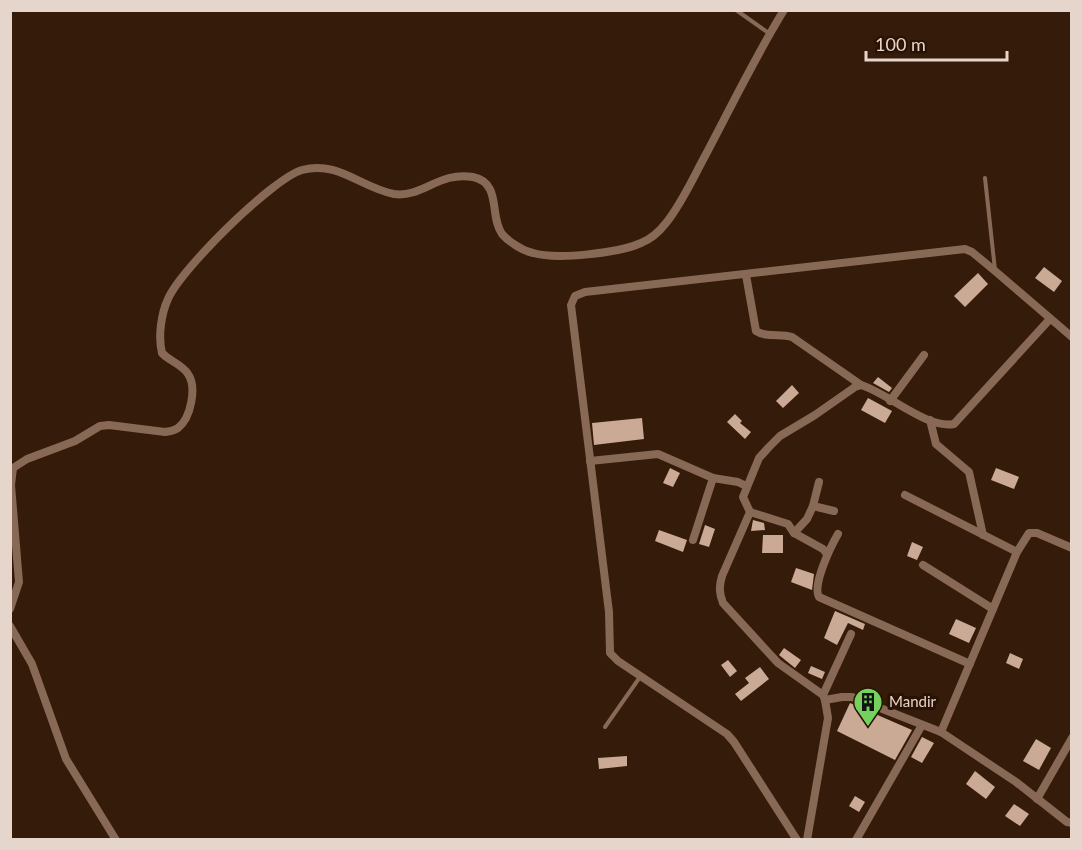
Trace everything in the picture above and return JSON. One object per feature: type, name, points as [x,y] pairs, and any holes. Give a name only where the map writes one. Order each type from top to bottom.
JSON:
[{"type":"street","points":[[10,609],[19,582],[11,485],[13,468],[27,459],[75,441],[100,426],[109,425],[165,432],[172,431],[182,424],[187,415],[193,389],[186,370],[162,353],[160,338],[167,300],[195,259],[254,204],[287,177],[308,169],[328,169],[388,192],[401,194],[414,192],[445,178],[473,177],[489,188],[493,196],[499,229],[504,236],[529,252],[558,256],[626,249],[645,242],[653,236],[668,221],[682,200],[784,10]]},
{"type":"street","points":[[797,840],[727,734],[618,661],[610,652],[609,612],[571,305],[575,296],[585,292],[965,249],[995,271],[1071,337]]},
{"type":"street","points":[[746,275],[756,331],[760,334],[792,337],[861,385],[930,420],[948,426],[954,424],[1050,319]]},
{"type":"street","points":[[890,401],[924,355]]},
{"type":"street","points":[[827,554],[823,549],[794,533],[788,524],[750,512],[742,497],[759,458],[780,436],[861,385]]},
{"type":"street","points":[[930,420],[936,444],[969,472],[983,535]]},
{"type":"street","points":[[590,461],[658,454],[712,478],[738,482],[746,486]]},
{"type":"street","points":[[693,540],[712,478]]},
{"type":"street","points":[[794,533],[807,519],[819,483]]},
{"type":"street","points":[[905,495],[1017,552]]},
{"type":"street","points":[[813,506],[834,511]]},
{"type":"street","points":[[750,512],[722,576],[719,585],[720,595],[723,603],[778,663],[824,697],[852,697],[941,732],[1016,782],[1071,823]]},
{"type":"street","points":[[941,732],[1025,537],[1032,532],[1071,548]]},
{"type":"street","points":[[837,534],[827,554],[816,589],[819,597],[970,664]]},
{"type":"street","points":[[923,565],[993,609]]},
{"type":"street","points":[[10,626],[32,664],[66,759],[116,840]]},
{"type":"street","points":[[807,840],[828,718],[824,697],[852,634]]},
{"type":"street","points":[[856,840],[922,725]]},
{"type":"street","points":[[1037,799],[1071,738]]},
{"type":"lane","points":[[736,10],[770,34]]},
{"type":"lane","points":[[985,178],[995,271]]},
{"type":"lane","points":[[605,727],[640,676]]},
{"type":"building","points":[[1044,267],[1062,281],[1054,292],[1035,278]]},
{"type":"building","points":[[978,273],[988,284],[965,307],[954,296]]},
{"type":"building","points":[[878,377],[892,388],[889,392],[873,383]]},
{"type":"building","points":[[792,385],[799,393],[783,408],[776,401]]},
{"type":"building","points":[[868,398],[892,411],[885,423],[861,410]]},
{"type":"building","points":[[735,414],[742,421],[740,423],[751,432],[745,439],[727,422]]},
{"type":"building","points":[[642,418],[644,439],[594,445],[592,423]]},
{"type":"building","points":[[670,468],[680,473],[673,487],[663,483]]},
{"type":"building","points":[[996,468],[1019,477],[1014,489],[991,480]]},
{"type":"building","points":[[753,520],[764,523],[765,530],[751,531]]},
{"type":"building","points":[[705,525],[715,529],[709,547],[699,544]]},
{"type":"building","points":[[659,530],[687,540],[683,552],[655,541]]},
{"type":"building","points":[[763,535],[783,535],[783,553],[762,553]]},
{"type":"building","points":[[912,542],[923,547],[917,560],[907,556]]},
{"type":"building","points":[[796,568],[814,574],[812,590],[791,582]]},
{"type":"building","points":[[835,611],[865,624],[863,630],[848,623],[837,645],[824,638]]},
{"type":"building","points":[[956,619],[976,628],[969,643],[949,634]]},
{"type":"building","points":[[784,648],[801,660],[795,668],[779,655]]},
{"type":"building","points":[[1010,653],[1023,659],[1019,669],[1006,663]]},
{"type":"building","points":[[728,660],[737,671],[730,677],[721,665]]},
{"type":"building","points":[[811,666],[825,672],[822,679],[808,673]]},
{"type":"building","points":[[760,667],[769,679],[741,701],[735,694],[749,683],[745,678]]},
{"type":"building","name":"Mandir","points":[[850,703],[912,730],[895,760],[837,731]]},
{"type":"building","points":[[922,737],[934,743],[922,763],[911,757]]},
{"type":"building","points":[[1036,739],[1051,748],[1039,770],[1023,761]]},
{"type":"building","points":[[627,756],[627,766],[599,769],[598,758]]},
{"type":"building","points":[[975,771],[995,787],[986,799],[966,784]]},
{"type":"building","points":[[855,796],[865,802],[859,812],[849,806]]},
{"type":"building","points":[[1014,804],[1029,814],[1020,826],[1005,816]]},
{"type":"place","name":"Mandir","points":[[868,728]]}]
